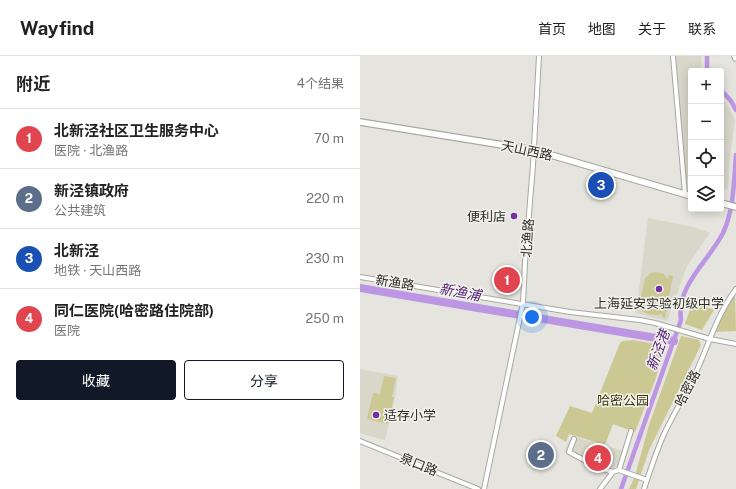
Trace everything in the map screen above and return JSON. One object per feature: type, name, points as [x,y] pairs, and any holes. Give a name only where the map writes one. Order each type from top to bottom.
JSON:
[{"type":"main road","name":"天山西路","points":[[360,122],[534,150],[688,195]]},
{"type":"main road","points":[[724,204],[736,207]]},
{"type":"street","name":"北渔路","points":[[484,489],[523,303],[539,56]]},
{"type":"street","points":[[673,56],[688,195]]},
{"type":"street","name":"新渔路","points":[[360,277],[585,314],[640,320],[710,339],[736,344]]},
{"type":"street","name":"哈密路","points":[[644,489],[664,434],[694,377],[710,339],[712,330],[721,312],[736,289]]},
{"type":"street","points":[[619,470],[631,431]]},
{"type":"street","points":[[574,439],[569,452],[597,467],[613,472]]},
{"type":"street","name":"泉口路","points":[[360,440],[478,489]]},
{"type":"street","points":[[600,489],[613,472],[619,470],[647,480]]},
{"type":"shaded area","points":[[674,56],[701,56],[702,68],[688,68],[687,179]]},
{"type":"shaded area","points":[[724,101],[735,120],[730,157],[728,190],[724,189]]},
{"type":"shaded area","name":"上海延安实验初级中学","points":[[648,218],[694,227],[710,233],[687,266],[667,321],[636,313]]},
{"type":"shaded area","name":"适存小学","points":[[360,369],[398,376],[395,398],[385,440],[360,433]]},
{"type":"shaded area","points":[[572,436],[623,451],[619,464],[608,476],[564,451]]},
{"type":"green space","points":[[656,272],[664,274],[668,279],[669,275],[673,276],[665,318],[662,317],[662,314],[652,315],[646,313],[639,306],[645,278],[651,273]]},
{"type":"green space","points":[[735,294],[736,331],[714,332]]},
{"type":"green space","points":[[693,301],[714,310],[702,330],[685,324]]},
{"type":"green space","points":[[681,336],[699,340],[701,345],[649,450],[636,489],[629,489],[635,476],[649,425]]},
{"type":"green space","name":"哈密公园","points":[[633,340],[661,345],[663,351],[656,378],[635,432],[613,424],[605,445],[569,434],[566,442],[556,436],[570,406],[592,413],[620,343],[623,341]]},
{"type":"green space","points":[[384,376],[396,378],[392,397],[394,397],[388,424],[367,419],[373,393],[380,394]]},
{"type":"waterway","name":"新泾港","points":[[707,56],[707,68]]},
{"type":"waterway","name":"新泾港","points":[[724,93],[736,110]]},
{"type":"waterway","name":"新泾港","points":[[621,489],[681,320],[683,296],[688,284],[717,243],[727,224],[733,195],[736,155]]},
{"type":"waterway","name":"新渔浦","points":[[360,288],[674,341]]},
{"type":"place","name":"北新泾","points":[[601,185]]},
{"type":"place","name":"便利店","points":[[514,216]]},
{"type":"place","name":"北新泾社区卫生服务中心","points":[[507,280]]},
{"type":"place","name":"上海延安实验初级中学","points":[[659,289]]},
{"type":"place","name":"适存小学","points":[[376,415]]},
{"type":"place","name":"新泾镇政府","points":[[541,455]]},
{"type":"place","name":"同仁医院(哈密路住院部)","points":[[598,458]]}]
